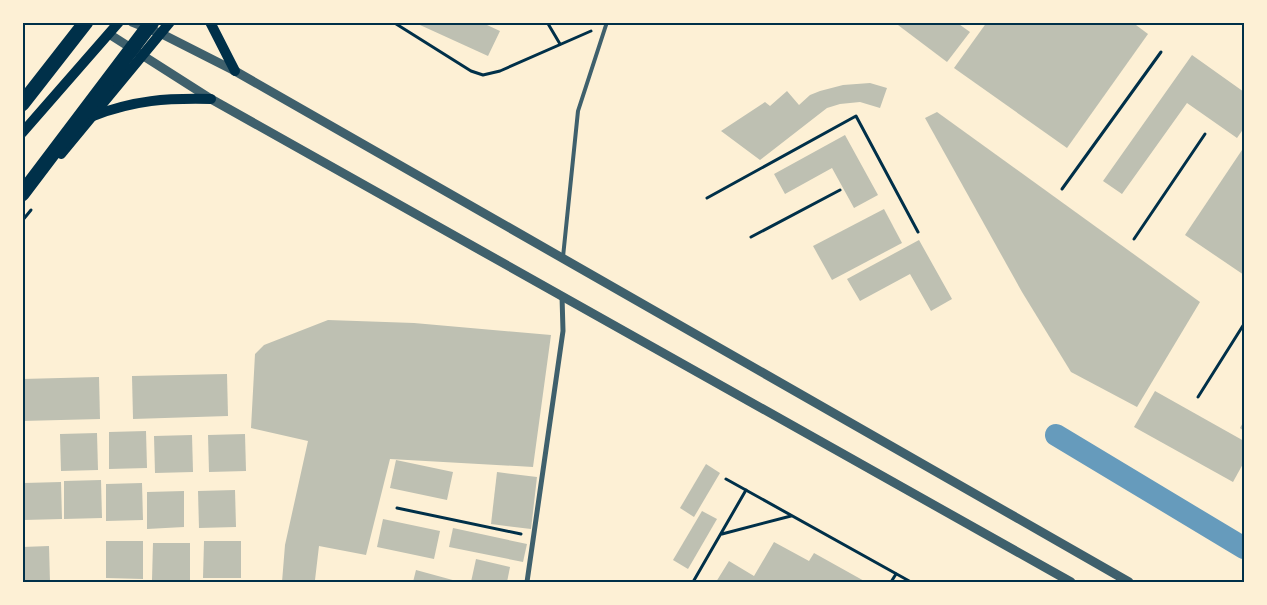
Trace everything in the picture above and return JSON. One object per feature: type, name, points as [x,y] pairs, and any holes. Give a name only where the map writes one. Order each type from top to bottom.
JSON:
[{"type":"highway","points":[[22,104],[86,22]]},
{"type":"highway","points":[[22,194],[152,22]]},
{"type":"main road","points":[[22,133],[119,22]]},
{"type":"main road","points":[[22,200],[144,56],[170,22]]},
{"type":"main road","points":[[210,22],[235,71]]},
{"type":"main road","points":[[92,117],[122,105],[150,100],[211,99]]},
{"type":"street","points":[[132,22],[162,34],[235,71],[1129,582]]},
{"type":"street","points":[[109,34],[211,99],[1070,582]]},
{"type":"street","points":[[527,582],[535,537],[563,331],[562,296]]},
{"type":"lane","points":[[563,259],[578,111],[607,22]]},
{"type":"path","points":[[393,22],[471,71],[482,75],[500,70],[592,30],[604,30]]},
{"type":"path","points":[[547,22],[560,44]]},
{"type":"path","points":[[1062,189],[1161,52]]},
{"type":"path","points":[[707,198],[856,116],[918,232]]},
{"type":"path","points":[[1134,239],[1205,134]]},
{"type":"path","points":[[751,237],[840,190]]},
{"type":"path","points":[[1198,397],[1244,324]]},
{"type":"path","points":[[726,479],[910,582]]},
{"type":"path","points":[[693,582],[746,490]]},
{"type":"path","points":[[397,508],[535,537]]},
{"type":"path","points":[[721,534],[792,516]]},
{"type":"path","points":[[891,582],[896,574]]},
{"type":"building","points":[[421,22],[488,22],[487,25],[500,31],[488,56],[420,25]]},
{"type":"building","points":[[894,22],[956,22],[970,32],[947,62]]},
{"type":"building","points":[[987,22],[1132,22],[1148,34],[1067,148],[954,68]]},
{"type":"building","points":[[1192,55],[1244,92],[1244,128],[1237,138],[1187,103],[1122,194],[1103,181]]},
{"type":"building","points":[[870,83],[887,88],[880,108],[860,102],[840,104],[827,108],[760,160],[721,131],[765,102],[770,106],[787,91],[799,105],[810,95],[820,91],[843,85]]},
{"type":"building","points":[[937,112],[1200,302],[1137,407],[1071,372],[1022,292],[925,118]]},
{"type":"building","points":[[845,135],[878,195],[854,208],[832,168],[785,194],[774,174]]},
{"type":"building","points":[[1244,147],[1244,275],[1185,235]]},
{"type":"building","points":[[884,209],[902,243],[832,280],[813,246]]},
{"type":"building","points":[[919,240],[952,299],[931,311],[910,274],[860,301],[847,279]]},
{"type":"building","points":[[328,320],[414,323],[551,335],[533,467],[390,459],[366,555],[319,546],[315,580],[330,582],[282,582],[285,545],[308,441],[251,428],[255,354],[264,345]]},
{"type":"building","points":[[227,374],[228,416],[133,419],[132,376]]},
{"type":"building","points":[[99,377],[100,419],[22,421],[22,379]]},
{"type":"building","points":[[1155,391],[1244,441],[1244,462],[1233,482],[1134,427]]},
{"type":"building","points":[[1244,421],[1244,431],[1240,428]]},
{"type":"building","points":[[146,431],[147,468],[109,469],[109,432]]},
{"type":"building","points":[[97,433],[98,470],[61,471],[60,434]]},
{"type":"building","points":[[245,434],[246,471],[209,472],[208,435]]},
{"type":"building","points":[[192,435],[193,472],[155,473],[154,436]]},
{"type":"building","points":[[396,460],[453,472],[447,500],[390,488]]},
{"type":"building","points":[[706,464],[720,473],[694,517],[680,508]]},
{"type":"building","points":[[497,472],[537,477],[531,529],[491,524]]},
{"type":"building","points":[[101,480],[102,518],[64,519],[64,481]]},
{"type":"building","points":[[61,482],[62,519],[24,520],[24,483]]},
{"type":"building","points":[[142,483],[143,520],[106,521],[106,484]]},
{"type":"building","points":[[235,490],[236,527],[199,528],[198,491]]},
{"type":"building","points":[[184,491],[184,527],[147,529],[147,492]]},
{"type":"building","points":[[702,511],[717,519],[688,569],[673,560]]},
{"type":"building","points":[[383,519],[440,531],[434,559],[377,547]]},
{"type":"building","points":[[453,528],[527,544],[523,562],[449,547]]},
{"type":"building","points":[[106,541],[143,541],[143,579],[106,578]]},
{"type":"building","points":[[204,541],[241,541],[241,578],[203,578]]},
{"type":"building","points":[[774,542],[809,561],[814,553],[866,582],[716,582],[729,561],[754,576]]},
{"type":"building","points":[[153,543],[190,543],[190,580],[152,580]]},
{"type":"building","points":[[49,546],[50,582],[22,582],[22,547]]},
{"type":"building","points":[[476,559],[510,567],[507,582],[471,582]]},
{"type":"building","points":[[416,570],[460,582],[413,582]]},
{"type":"waterway","points":[[1056,435],[1244,548]]}]
